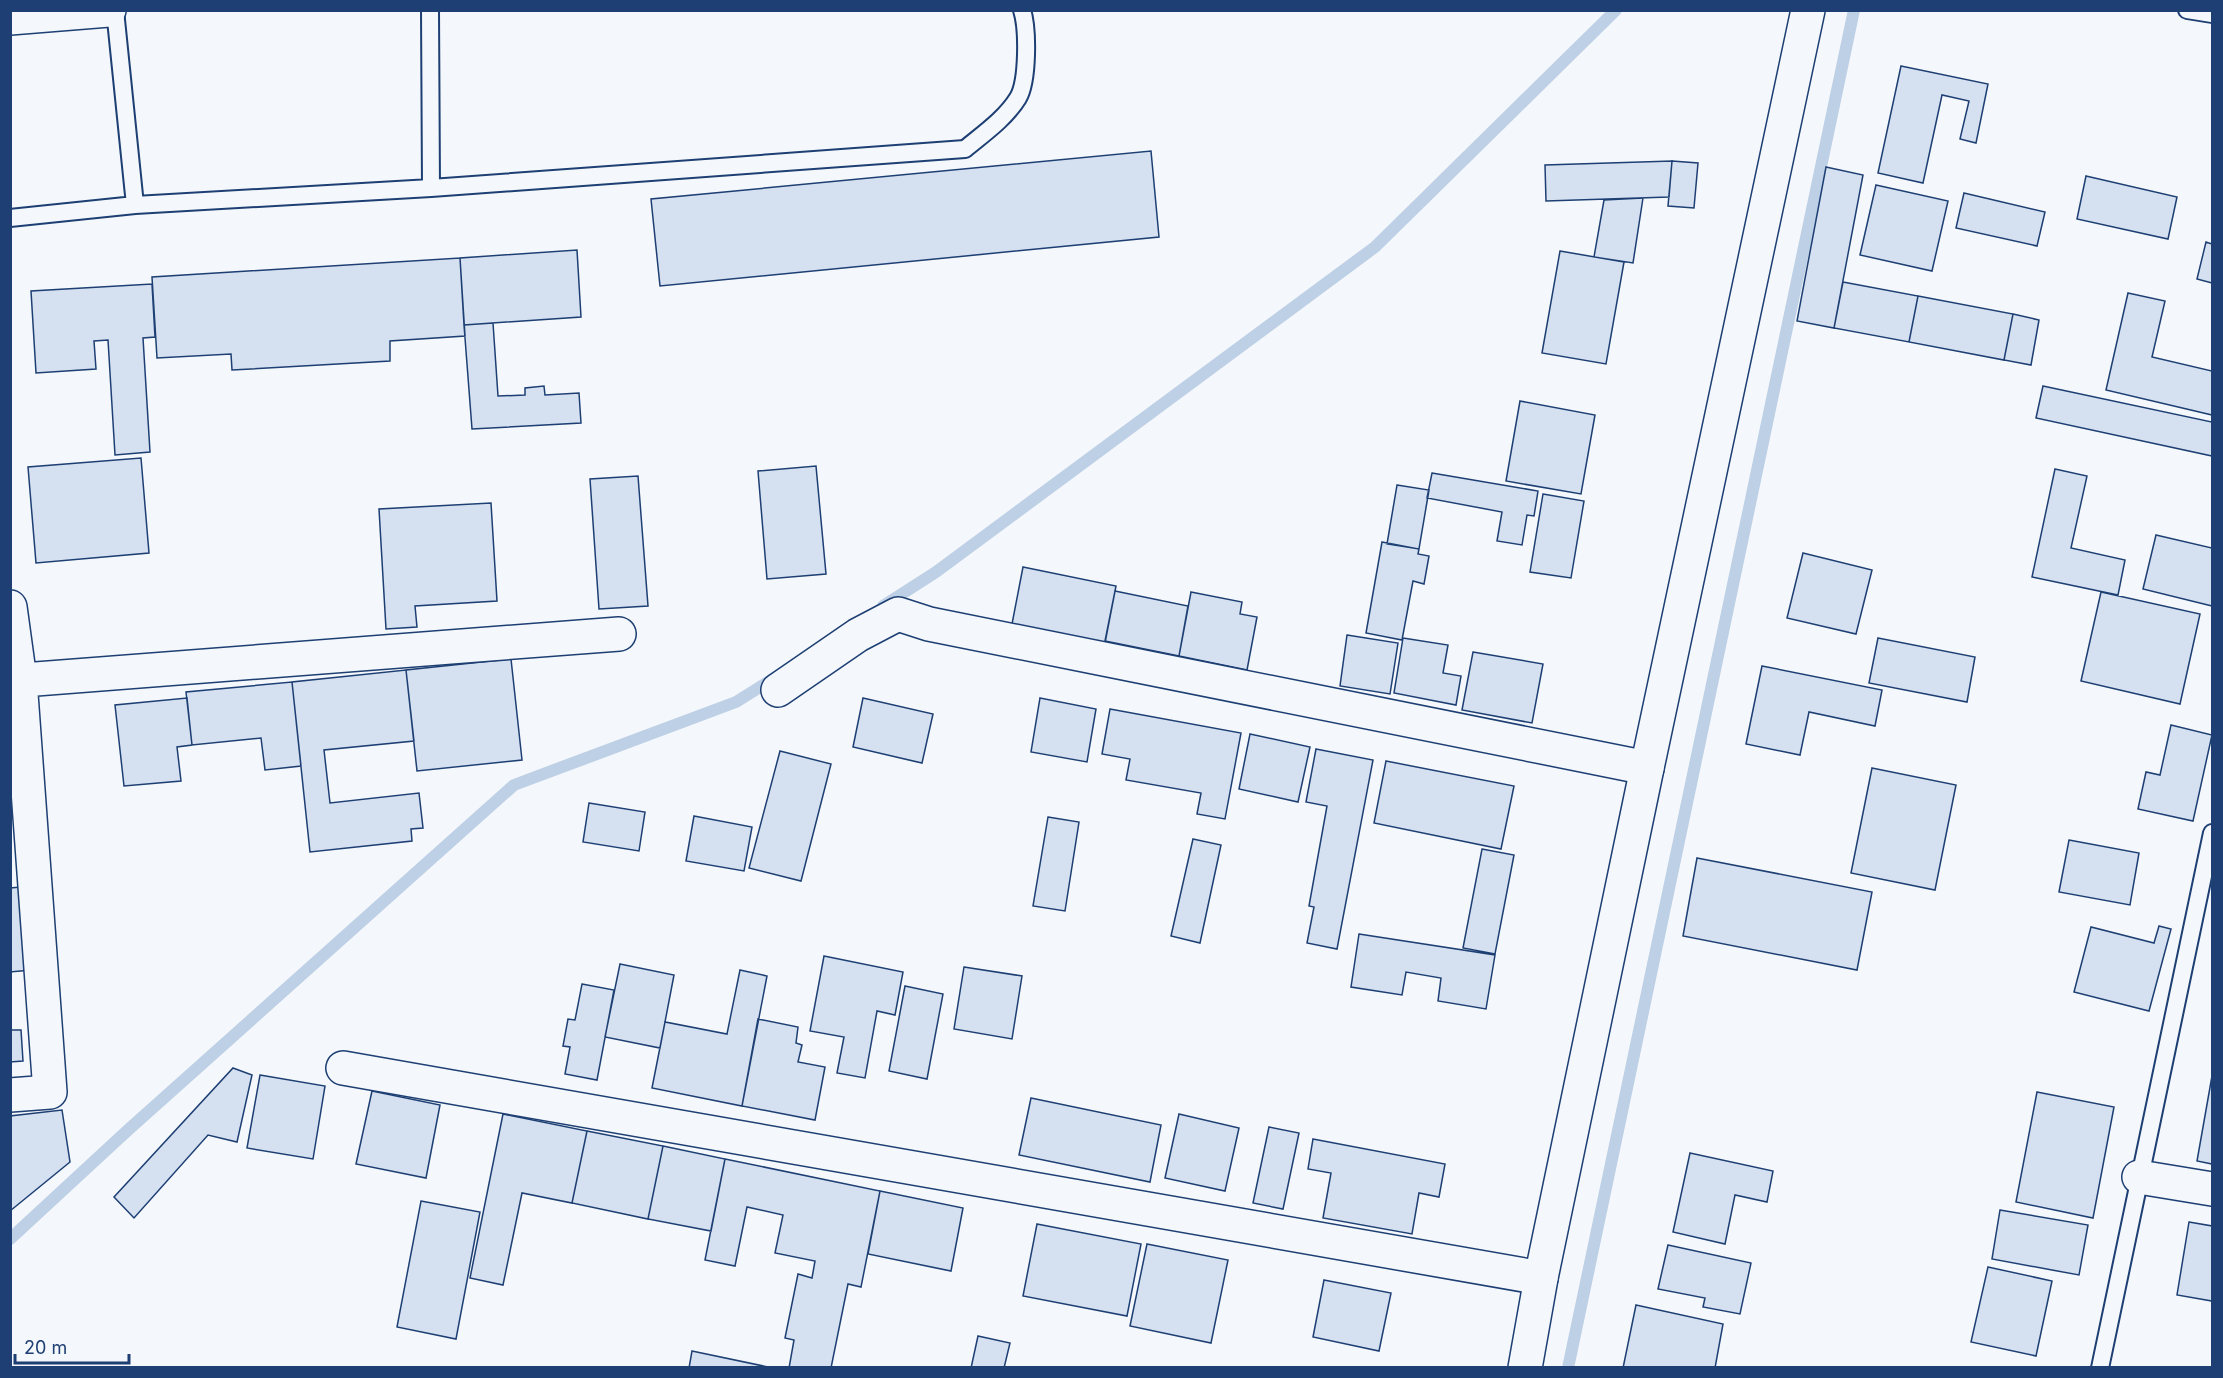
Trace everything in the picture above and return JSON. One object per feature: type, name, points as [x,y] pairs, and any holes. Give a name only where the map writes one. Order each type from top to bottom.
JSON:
[{"type":"main road","points":[[10,18],[109,10]]},
{"type":"main road","points":[[1525,1368],[1541,1278],[1647,768],[1808,10]]},
{"type":"main road","points":[[10,607],[50,1092],[10,1095]]},
{"type":"main road","points":[[778,690],[858,635],[898,614],[929,624],[1647,768]]},
{"type":"main road","points":[[15,680],[619,634]]},
{"type":"main road","points":[[343,1068],[1541,1278]]},
{"type":"main road","points":[[2139,1177],[2212,1189]]},
{"type":"lane","points":[[115,10],[135,205]]},
{"type":"lane","points":[[430,10],[431,188]]},
{"type":"lane","points":[[10,218],[135,205],[431,188],[964,150],[998,122],[1019,96],[1026,60],[1027,26],[1022,10]]},
{"type":"lane","points":[[2187,10],[2212,14]]},
{"type":"lane","points":[[2100,1368],[2212,833]]},
{"type":"building","points":[[1901,66],[1988,84],[1976,143],[1960,139],[1969,101],[1942,95],[1923,183],[1878,173]]},
{"type":"building","points":[[1151,151],[1159,237],[660,286],[651,199]]},
{"type":"building","points":[[1672,161],[1698,163],[1694,208],[1668,206]]},
{"type":"building","points":[[1672,161],[1669,197],[1546,201],[1545,165]]},
{"type":"building","points":[[1826,167],[1863,175],[1834,328],[1797,321]]},
{"type":"building","points":[[2086,176],[2177,197],[2168,239],[2077,219]]},
{"type":"building","points":[[1876,185],[1948,201],[1932,271],[1860,255]]},
{"type":"building","points":[[1964,193],[2045,212],[2037,246],[1956,228]]},
{"type":"building","points":[[1643,198],[1633,263],[1594,257],[1604,200]]},
{"type":"building","points":[[2206,242],[2212,244],[2212,283],[2197,279]]},
{"type":"building","points":[[577,250],[581,317],[464,325],[460,258]]},
{"type":"building","points":[[1560,251],[1624,262],[1606,364],[1542,353]]},
{"type":"building","points":[[460,258],[465,336],[390,341],[390,361],[232,370],[231,354],[157,358],[152,277]]},
{"type":"building","points":[[1843,282],[1918,296],[1909,342],[1834,328]]},
{"type":"building","points":[[152,284],[155,337],[143,338],[150,452],[115,455],[108,340],[94,341],[96,369],[36,373],[31,291]]},
{"type":"building","points":[[2128,293],[2165,301],[2152,357],[2212,371],[2212,415],[2106,390]]},
{"type":"building","points":[[1918,296],[2013,314],[2004,360],[1909,342]]},
{"type":"building","points":[[2013,314],[2039,320],[2031,365],[2004,360]]},
{"type":"building","points":[[493,323],[498,396],[525,395],[525,388],[544,386],[545,395],[579,393],[581,423],[472,429],[464,325]]},
{"type":"building","points":[[2043,386],[2212,422],[2212,456],[2036,418]]},
{"type":"building","points":[[1520,401],[1595,415],[1581,494],[1506,481]]},
{"type":"building","points":[[141,458],[149,553],[36,563],[28,467]]},
{"type":"building","points":[[816,466],[826,574],[767,579],[758,471]]},
{"type":"building","points":[[2055,469],[2087,476],[2071,548],[2125,560],[2118,595],[2032,577]]},
{"type":"building","points":[[1432,473],[1538,491],[1534,516],[1527,515],[1522,545],[1497,541],[1502,512],[1427,498]]},
{"type":"building","points":[[638,476],[648,606],[599,609],[590,479]]},
{"type":"building","points":[[1397,485],[1429,490],[1419,549],[1387,544]]},
{"type":"building","points":[[1543,494],[1584,501],[1571,578],[1530,572]]},
{"type":"building","points":[[491,503],[497,601],[415,606],[417,627],[386,629],[379,509]]},
{"type":"building","points":[[2156,535],[2212,548],[2212,606],[2143,589]]},
{"type":"building","points":[[1382,542],[1419,549],[1418,554],[1429,556],[1424,584],[1413,581],[1402,640],[1366,633]]},
{"type":"building","points":[[1803,553],[1872,570],[1856,634],[1787,618]]},
{"type":"building","points":[[1023,567],[1116,586],[1105,643],[1012,624]]},
{"type":"building","points":[[1115,591],[1188,606],[1179,656],[1105,641]]},
{"type":"building","points":[[1191,592],[1242,602],[1240,614],[1257,617],[1247,670],[1179,656]]},
{"type":"building","points":[[2101,592],[2200,614],[2180,704],[2081,681]]},
{"type":"building","points":[[1347,635],[1398,643],[1390,694],[1340,686]]},
{"type":"building","points":[[1403,638],[1448,645],[1443,673],[1461,676],[1456,705],[1394,693]]},
{"type":"building","points":[[1878,638],[1975,657],[1967,702],[1869,683]]},
{"type":"building","points":[[1473,652],[1543,664],[1532,723],[1462,710]]},
{"type":"building","points":[[511,659],[522,760],[417,771],[406,670]]},
{"type":"building","points":[[1762,666],[1882,690],[1875,726],[1809,712],[1800,755],[1746,744]]},
{"type":"building","points":[[406,670],[414,741],[324,750],[330,803],[419,793],[423,828],[411,829],[412,841],[310,852],[292,682]]},
{"type":"building","points":[[292,682],[301,766],[265,770],[261,738],[192,745],[186,692]]},
{"type":"building","points":[[187,698],[192,745],[177,747],[181,781],[124,786],[115,705]]},
{"type":"building","points":[[863,698],[933,714],[922,763],[853,747]]},
{"type":"building","points":[[1040,698],[1096,709],[1087,762],[1031,752]]},
{"type":"building","points":[[1110,709],[1241,733],[1225,819],[1197,814],[1201,793],[1126,780],[1130,759],[1102,754]]},
{"type":"building","points":[[2171,725],[2212,735],[2193,821],[2138,809],[2146,772],[2160,775]]},
{"type":"building","points":[[1250,734],[1310,747],[1298,802],[1239,789]]},
{"type":"building","points":[[1316,749],[1373,760],[1337,949],[1307,943],[1314,907],[1309,906],[1327,806],[1306,802]]},
{"type":"building","points":[[780,751],[831,764],[801,881],[749,868]]},
{"type":"building","points":[[1386,761],[1514,786],[1501,849],[1374,823]]},
{"type":"building","points":[[1872,768],[1956,785],[1935,890],[1851,873]]},
{"type":"building","points":[[589,803],[645,812],[639,851],[583,842]]},
{"type":"building","points":[[694,816],[752,827],[744,871],[686,861]]},
{"type":"building","points":[[1048,817],[1079,822],[1065,911],[1033,906]]},
{"type":"building","points":[[1193,839],[1221,845],[1200,943],[1171,936]]},
{"type":"building","points":[[2069,840],[2139,853],[2130,905],[2059,892]]},
{"type":"building","points":[[1482,849],[1514,855],[1495,954],[1463,948]]},
{"type":"building","points":[[1697,858],[1872,892],[1857,970],[1683,936]]},
{"type":"building","points":[[21,887],[31,970],[10,972],[10,888]]},
{"type":"building","points":[[2159,926],[2171,929],[2149,1011],[2074,992],[2091,927],[2154,943]]},
{"type":"building","points":[[1359,934],[1495,955],[1486,1009],[1438,1001],[1441,978],[1406,972],[1402,995],[1351,987]]},
{"type":"building","points":[[824,956],[903,972],[895,1015],[877,1011],[865,1078],[837,1073],[844,1037],[810,1031]]},
{"type":"building","points":[[620,964],[674,975],[660,1048],[605,1037]]},
{"type":"building","points":[[964,967],[1022,976],[1012,1039],[954,1029]]},
{"type":"building","points":[[740,970],[767,976],[742,1106],[652,1088],[665,1022],[727,1034]]},
{"type":"building","points":[[582,984],[614,990],[597,1080],[565,1074],[570,1047],[563,1046],[568,1019],[575,1020]]},
{"type":"building","points":[[905,986],[943,994],[927,1079],[889,1071]]},
{"type":"building","points":[[758,1019],[798,1027],[796,1043],[802,1045],[798,1062],[825,1067],[815,1120],[742,1106]]},
{"type":"building","points":[[10,1030],[21,1030],[23,1061],[10,1062]]},
{"type":"building","points":[[233,1068],[252,1075],[237,1142],[208,1135],[134,1218],[114,1197]]},
{"type":"building","points":[[260,1075],[325,1086],[313,1159],[247,1148]]},
{"type":"building","points":[[2212,1076],[2212,1164],[2197,1161]]},
{"type":"building","points":[[372,1091],[440,1105],[426,1178],[356,1164]]},
{"type":"building","points":[[2037,1092],[2114,1107],[2093,1218],[2016,1202]]},
{"type":"building","points":[[1031,1098],[1161,1125],[1150,1182],[1019,1155]]},
{"type":"building","points":[[62,1110],[70,1162],[10,1211],[10,1116]]},
{"type":"building","points":[[503,1114],[587,1131],[572,1203],[522,1193],[503,1285],[470,1278]]},
{"type":"building","points":[[1179,1114],[1239,1128],[1225,1191],[1165,1178]]},
{"type":"building","points":[[1269,1127],[1299,1133],[1283,1209],[1253,1203]]},
{"type":"building","points":[[587,1131],[663,1146],[648,1219],[572,1203]]},
{"type":"building","points":[[1313,1139],[1445,1164],[1439,1197],[1419,1193],[1412,1234],[1323,1218],[1331,1173],[1308,1169]]},
{"type":"building","points":[[663,1146],[725,1159],[711,1231],[648,1219]]},
{"type":"building","points":[[1690,1153],[1773,1171],[1767,1202],[1735,1195],[1725,1244],[1673,1232]]},
{"type":"building","points":[[725,1159],[880,1191],[861,1287],[848,1284],[831,1368],[789,1368],[794,1340],[785,1338],[798,1274],[812,1278],[815,1261],[775,1253],[783,1215],[747,1207],[735,1266],[705,1260]]},
{"type":"building","points":[[880,1191],[963,1208],[951,1271],[868,1254]]},
{"type":"building","points":[[421,1201],[480,1212],[456,1339],[397,1327]]},
{"type":"building","points":[[2000,1210],[2088,1225],[2079,1275],[1992,1259]]},
{"type":"building","points":[[2189,1222],[2212,1226],[2212,1301],[2177,1295]]},
{"type":"building","points":[[1037,1224],[1141,1244],[1127,1316],[1023,1296]]},
{"type":"building","points":[[1147,1244],[1228,1260],[1211,1343],[1130,1326]]},
{"type":"building","points":[[1668,1245],[1751,1263],[1740,1314],[1703,1307],[1705,1298],[1658,1289]]},
{"type":"building","points":[[1988,1267],[2052,1281],[2036,1356],[1971,1342]]},
{"type":"building","points":[[1324,1280],[1391,1293],[1379,1351],[1313,1337]]},
{"type":"building","points":[[1636,1305],[1723,1324],[1715,1368],[1623,1368]]},
{"type":"building","points":[[978,1336],[1010,1343],[1004,1368],[971,1368]]},
{"type":"building","points":[[692,1351],[773,1368],[689,1368]]},
{"type":"waterway","points":[[883,606],[936,572],[1375,247],[1616,10]]},
{"type":"waterway","points":[[1568,1368],[1854,10]]},
{"type":"waterway","points":[[10,1239],[128,1130],[514,785],[736,702],[776,677]]}]
